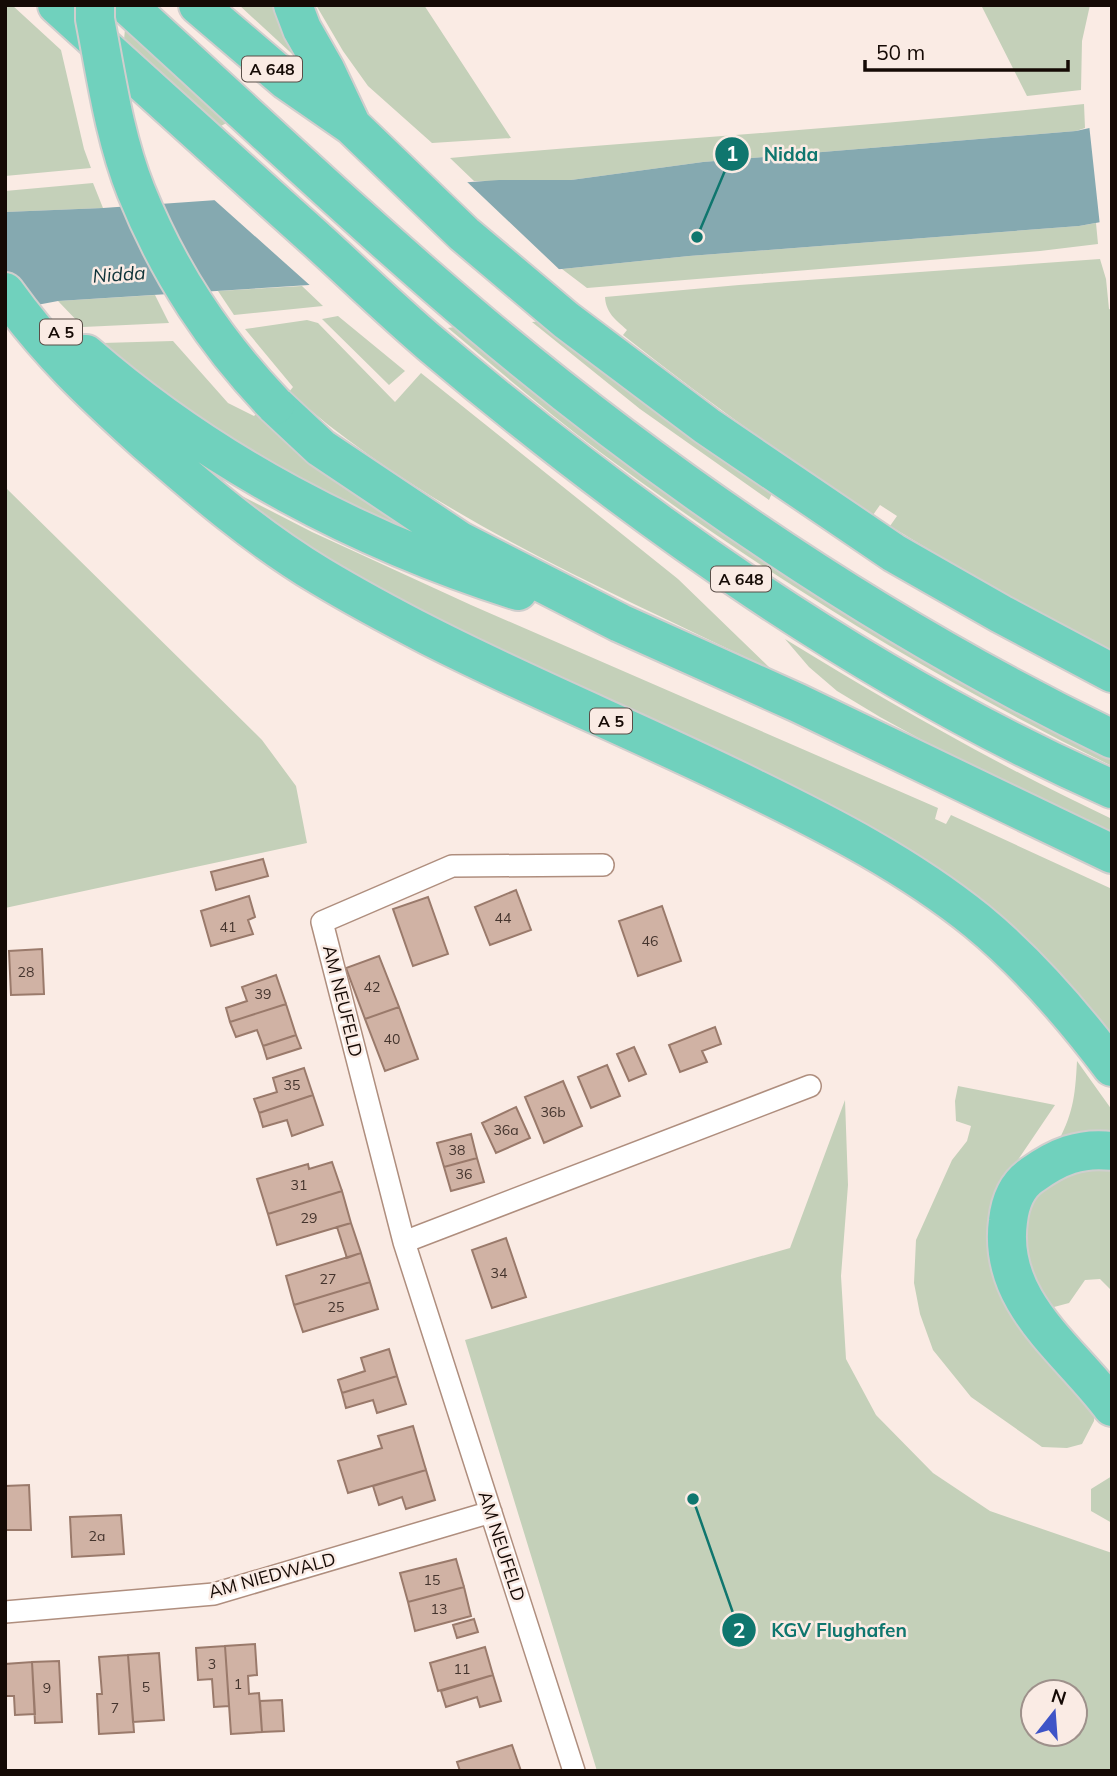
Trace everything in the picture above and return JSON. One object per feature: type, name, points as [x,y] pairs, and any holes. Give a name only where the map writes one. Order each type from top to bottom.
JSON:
[{"type":"highway","name":"A 648","points":[[57,5],[429,342],[574,460],[684,540],[814,628],[938,702],[1112,789]]},
{"type":"highway","points":[[95,5],[95,19],[114,118],[135,190],[161,244],[197,310],[241,369],[321,448],[460,541],[620,623],[797,703],[1112,854]]},
{"type":"highway","name":"A 648","points":[[127,5],[383,239],[482,325],[614,431],[825,580],[1039,704],[1112,739]]},
{"type":"highway","name":"A 648","points":[[198,5],[287,81],[352,126],[464,234],[566,320],[707,426],[894,553],[1112,673]]},
{"type":"highway","points":[[293,5],[302,29],[352,126]]},
{"type":"highway","name":"A 5","points":[[5,283],[234,516],[319,576],[429,636],[798,810],[872,849],[931,887],[1017,957],[1059,1001],[1112,1067]]},
{"type":"highway","name":"A 5","points":[[5,292],[35,334],[105,387],[177,426],[226,458],[373,536],[463,573],[620,623]]},
{"type":"highway","points":[[1112,1151],[1068,1153],[1023,1181],[1012,1204],[1006,1235],[1008,1261],[1020,1294],[1031,1314],[1095,1384],[1112,1407]]},
{"type":"street","name":"AM NEUFELD","points":[[574,1771],[404,1242],[322,922],[452,866],[603,865]]},
{"type":"street","points":[[404,1242],[810,1086]]},
{"type":"street","name":"AM NIEDWALD","points":[[5,1612],[214,1594],[491,1512]]},
{"type":"green space","points":[[5,5],[12,5],[61,50],[84,149],[91,168],[5,176]]},
{"type":"green space","points":[[239,5],[278,5],[303,64]]},
{"type":"green space","points":[[316,5],[424,5],[511,138],[432,143],[368,86],[343,51]]},
{"type":"green space","points":[[981,5],[1090,5],[1082,41],[1081,90],[1027,96]]},
{"type":"green space","points":[[125,29],[228,122],[221,126],[124,40]]},
{"type":"green space","points":[[1084,104],[1085,128],[1076,131],[703,162],[571,180],[474,181],[450,158],[926,119]]},
{"type":"green space","points":[[93,183],[103,208],[5,212],[5,191]]},
{"type":"green space","points":[[1096,223],[1098,244],[1040,251],[587,288],[562,269],[689,256]]},
{"type":"green space","points":[[1100,259],[1106,279],[1109,309],[1112,310],[1112,651],[988,585],[890,526],[897,516],[880,505],[873,515],[777,450],[623,335],[627,330],[609,312],[605,297],[739,285]]},
{"type":"green space","points":[[302,286],[323,306],[234,315],[218,291]]},
{"type":"green space","points":[[155,295],[169,323],[83,327],[58,301]]},
{"type":"green space","points":[[338,316],[405,371],[389,385],[322,319]]},
{"type":"green space","points":[[307,320],[318,323],[395,402],[421,373],[678,579],[772,670],[521,547],[400,476],[343,436],[289,392],[293,387],[245,329]]},
{"type":"green space","points":[[544,321],[773,491],[769,500],[640,409],[532,322]]},
{"type":"green space","points":[[461,326],[1112,755],[1112,766],[913,660],[785,581],[581,437],[448,328]]},
{"type":"green space","points":[[173,341],[228,403],[254,416],[259,411],[455,556],[247,463],[102,343]]},
{"type":"green space","points":[[5,487],[262,740],[296,786],[307,843],[5,908]]},
{"type":"green space","points":[[238,494],[312,532],[471,605],[938,808],[935,819],[946,824],[951,815],[1112,889],[1112,1048],[1046,970],[485,652],[231,501]]},
{"type":"green space","points":[[785,639],[946,734],[1112,819],[1112,832],[964,763],[880,717],[837,691],[809,667]]},
{"type":"green space","points":[[1077,1061],[1112,1110],[1112,1140],[1055,1148],[1072,1106]]},
{"type":"green space","points":[[958,1086],[1055,1105],[1001,1185],[990,1208],[987,1228],[996,1275],[1095,1406],[1094,1421],[1082,1444],[1067,1448],[1042,1447],[971,1397],[933,1350],[920,1314],[914,1283],[916,1240],[952,1160],[967,1141],[971,1126],[956,1121],[955,1101]]},
{"type":"green space","points":[[845,1100],[848,1185],[841,1276],[846,1359],[876,1415],[933,1473],[990,1511],[1112,1553],[1112,1771],[597,1771],[465,1340],[790,1248]]},
{"type":"green space","points":[[1112,1167],[1112,1291],[1100,1279],[1085,1280],[1069,1303],[1054,1307],[1041,1301],[1025,1272],[1025,1220],[1036,1194],[1065,1171]]},
{"type":"green space","points":[[1112,1476],[1112,1523],[1091,1511],[1091,1489]]},
{"type":"water","points":[[1112,123],[1112,220],[1079,226],[689,256],[562,269],[58,301],[5,311],[5,212],[103,208],[499,180],[571,180],[703,162],[1076,131]]},
{"type":"pier","points":[[1112,120],[1112,223],[1100,226],[1089,124]]},
{"type":"pier","points":[[464,179],[562,272],[313,288],[211,197]]},
{"type":"building","points":[[263,859],[268,876],[216,890],[211,872]]},
{"type":"building","points":[[516,890],[531,930],[490,945],[475,907]]},
{"type":"building","points":[[249,896],[255,917],[248,920],[253,934],[211,946],[201,911]]},
{"type":"building","points":[[428,897],[448,954],[413,966],[393,909]]},
{"type":"building","points":[[662,906],[681,961],[638,976],[619,921]]},
{"type":"building","points":[[42,949],[44,994],[11,995],[9,951]]},
{"type":"building","points":[[379,956],[399,1007],[365,1019],[346,968]]},
{"type":"building","points":[[276,975],[286,1004],[230,1022],[226,1008],[247,1001],[242,987]]},
{"type":"building","points":[[286,1004],[296,1035],[263,1046],[257,1030],[236,1037],[230,1022]]},
{"type":"building","points":[[399,1007],[418,1059],[385,1071],[365,1019]]},
{"type":"building","points":[[715,1027],[721,1044],[702,1051],[707,1062],[680,1072],[669,1045]]},
{"type":"building","points":[[296,1035],[301,1048],[267,1059],[263,1046]]},
{"type":"building","points":[[634,1047],[646,1074],[629,1081],[617,1054]]},
{"type":"building","points":[[607,1065],[620,1096],[591,1108],[578,1077]]},
{"type":"building","points":[[304,1068],[313,1095],[259,1113],[254,1099],[277,1092],[273,1078]]},
{"type":"building","points":[[563,1081],[582,1126],[544,1143],[525,1097]]},
{"type":"building","points":[[313,1095],[323,1125],[292,1136],[287,1120],[263,1127],[259,1113]]},
{"type":"building","points":[[516,1107],[530,1138],[496,1153],[482,1123]]},
{"type":"building","points":[[471,1134],[477,1158],[444,1167],[437,1143]]},
{"type":"building","points":[[477,1158],[484,1182],[451,1191],[444,1167]]},
{"type":"building","points":[[332,1162],[342,1191],[268,1214],[257,1179],[308,1164],[309,1169]]},
{"type":"building","points":[[342,1191],[351,1223],[277,1245],[268,1214]]},
{"type":"building","points":[[351,1223],[361,1253],[347,1258],[337,1227]]},
{"type":"building","points":[[506,1238],[526,1297],[492,1308],[472,1250]]},
{"type":"building","points":[[361,1253],[370,1282],[294,1305],[286,1276]]},
{"type":"building","points":[[370,1282],[378,1309],[303,1332],[294,1305]]},
{"type":"building","points":[[389,1349],[397,1376],[342,1393],[338,1380],[365,1371],[361,1358]]},
{"type":"building","points":[[397,1376],[406,1404],[377,1413],[373,1400],[346,1408],[342,1393]]},
{"type":"building","points":[[413,1426],[426,1470],[348,1493],[338,1461],[382,1448],[378,1436]]},
{"type":"building","points":[[426,1470],[435,1500],[406,1509],[402,1497],[379,1505],[373,1486]]},
{"type":"building","points":[[29,1485],[31,1530],[5,1530],[5,1486]]},
{"type":"building","points":[[121,1515],[124,1554],[72,1557],[70,1517]]},
{"type":"building","points":[[456,1559],[464,1587],[408,1602],[400,1573]]},
{"type":"building","points":[[464,1587],[471,1616],[415,1631],[408,1602]]},
{"type":"building","points":[[474,1619],[478,1632],[457,1638],[453,1625]]},
{"type":"building","points":[[255,1644],[257,1675],[248,1676],[249,1694],[259,1693],[262,1732],[231,1734],[225,1646]]},
{"type":"building","points":[[225,1646],[229,1706],[214,1707],[212,1679],[198,1680],[196,1648]]},
{"type":"building","points":[[485,1647],[493,1675],[438,1691],[430,1663]]},
{"type":"building","points":[[159,1653],[164,1720],[133,1722],[128,1655]]},
{"type":"building","points":[[128,1655],[134,1732],[99,1734],[97,1694],[102,1694],[99,1657]]},
{"type":"building","points":[[59,1661],[62,1722],[35,1723],[32,1662]]},
{"type":"building","points":[[32,1662],[35,1714],[15,1715],[14,1696],[5,1696],[5,1664]]},
{"type":"building","points":[[493,1675],[501,1701],[480,1707],[477,1697],[446,1707],[441,1691]]},
{"type":"building","points":[[282,1700],[284,1731],[262,1732],[260,1701]]},
{"type":"building","points":[[512,1745],[521,1771],[460,1771],[457,1762]]},
{"type":"place","name":"Nidda","points":[[697,237]]},
{"type":"place","name":"KGV Flughafen","points":[[693,1499]]}]
